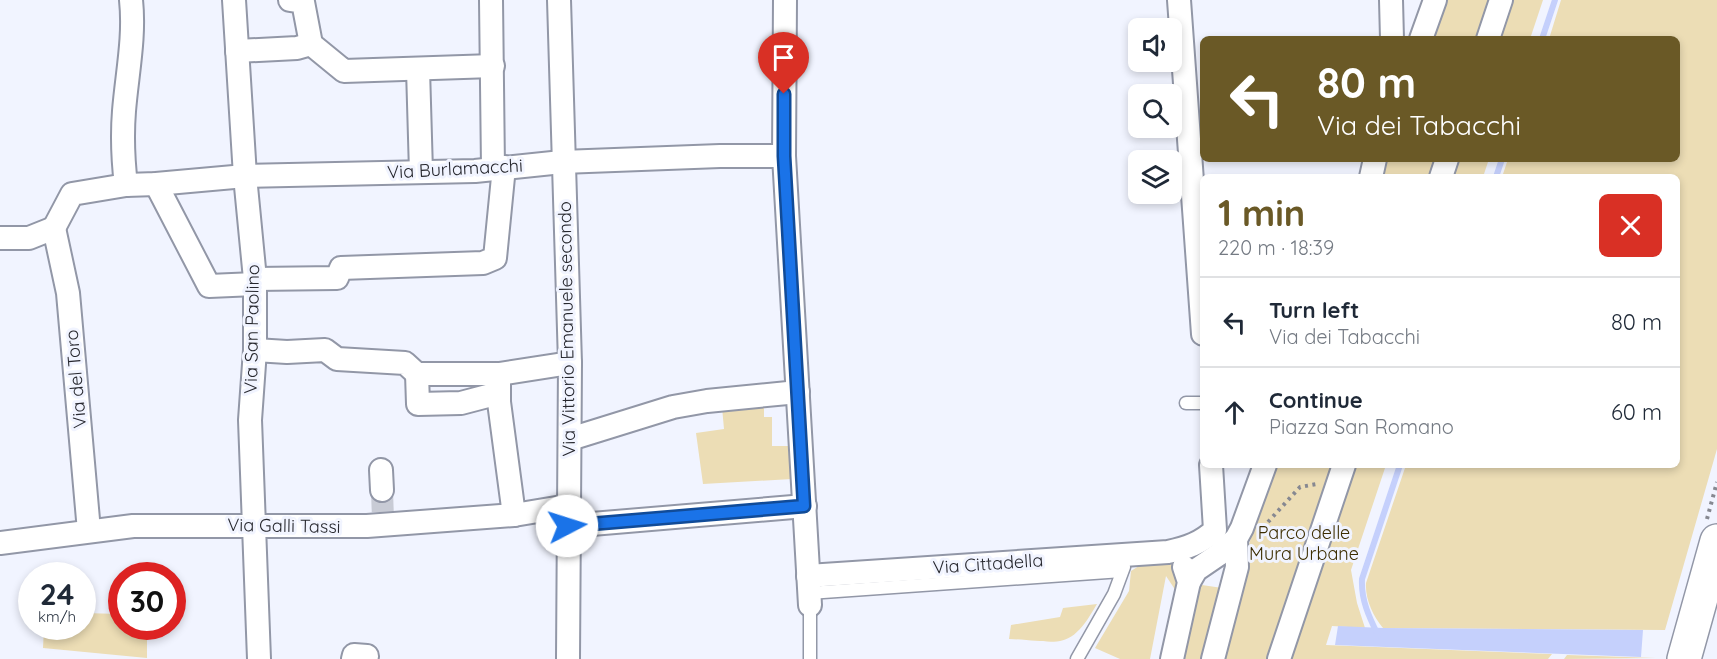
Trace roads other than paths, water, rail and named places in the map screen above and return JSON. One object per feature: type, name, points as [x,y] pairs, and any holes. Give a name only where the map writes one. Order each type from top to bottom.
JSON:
[{"type":"main road","points":[[1684,659],[1717,541]]},
{"type":"street","points":[[126,185],[122,155],[124,112],[133,33],[131,0]]},
{"type":"street","name":"Via San Paolino","points":[[234,0],[245,176],[255,282],[255,350],[250,420],[259,659]]},
{"type":"street","points":[[156,184],[168,203],[209,286],[337,278],[341,268],[483,263],[495,258],[499,168],[490,0]]},
{"type":"street","name":"Via Vittorio Emanuele secondo","points":[[559,0],[562,162],[570,363],[568,659]]},
{"type":"street","points":[[785,0],[784,156],[809,592]]},
{"type":"street","points":[[1179,0],[1200,292]]},
{"type":"street","points":[[1391,0],[1392,36]]},
{"type":"street","points":[[1422,36],[1435,0]]},
{"type":"street","points":[[1489,36],[1501,0]]},
{"type":"street","points":[[292,1],[303,3],[311,45],[344,71],[420,69],[493,71]]},
{"type":"street","points":[[237,51],[297,48],[311,45]]},
{"type":"street","points":[[420,69],[421,172]]},
{"type":"street","name":"Via Burlamacchi","points":[[54,228],[72,194],[126,185],[245,176],[475,171],[562,162],[784,156]]},
{"type":"street","points":[[0,238],[29,238],[54,228]]},
{"type":"street","name":"Via del Toro","points":[[54,228],[68,293],[89,531]]},
{"type":"street","points":[[255,350],[287,352],[326,350],[337,359],[405,363],[417,374],[499,383]]},
{"type":"street","points":[[417,374],[418,404],[461,403],[499,383],[570,363]]},
{"type":"street","points":[[499,383],[514,515]]},
{"type":"street","points":[[570,439],[673,407],[707,401],[798,392]]},
{"type":"street","points":[[1212,468],[1225,540],[1237,567],[1213,659]]},
{"type":"street","points":[[1172,659],[1190,582],[1196,570],[1225,540],[1242,528],[1264,468]]},
{"type":"street","points":[[1279,659],[1342,473]]},
{"type":"street","name":"Via Galli Tassi","points":[[0,543],[133,526],[280,527],[514,515],[568,516],[804,506]]},
{"type":"street","name":"Via Cittadella","points":[[809,592],[1125,562],[1189,548],[1206,538],[1225,540]]},
{"type":"street","points":[[1168,552],[1182,563],[1190,582]]},
{"type":"lane","points":[[1186,403],[1200,403]]},
{"type":"lane","points":[[1077,659],[1114,594],[1125,562]]},
{"type":"lane","points":[[809,592],[810,659]]},
{"type":"water","points":[[1338,626],[1643,630],[1641,657],[1335,645]]},
{"type":"waterway","points":[[1543,36],[1555,0]]},
{"type":"waterway","points":[[1497,174],[1501,162]]},
{"type":"waterway","points":[[1378,635],[1364,601],[1362,579],[1399,468]]},
{"type":"tunnel","points":[[382,490],[383,520]]},
{"type":"park label","name":"Parco delle Mura Urbane","points":[[1304,543]]}]
